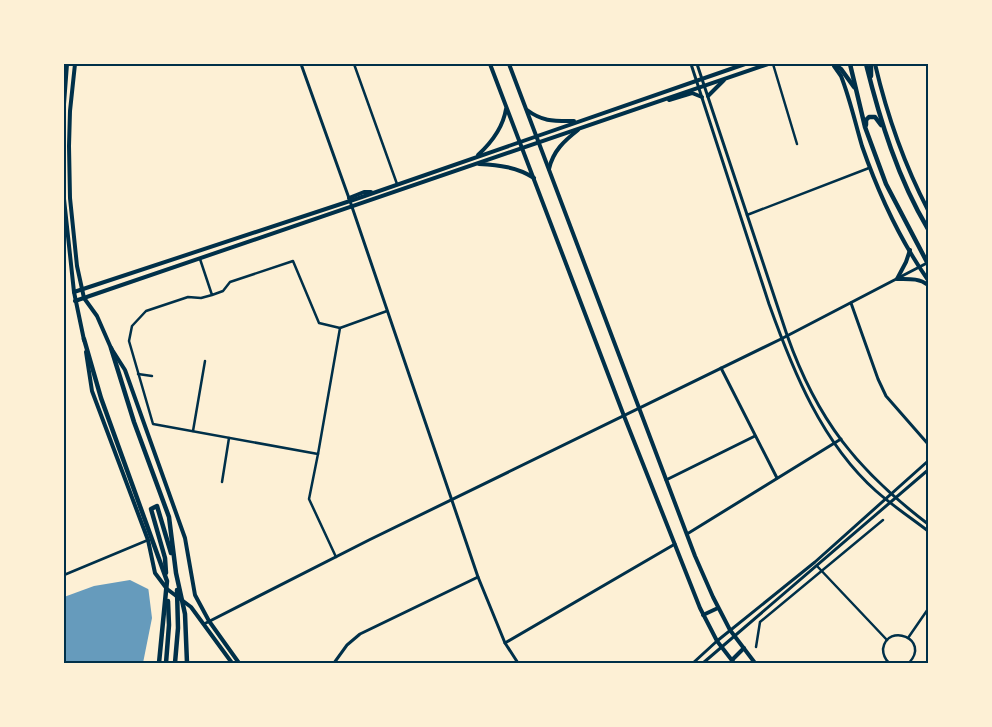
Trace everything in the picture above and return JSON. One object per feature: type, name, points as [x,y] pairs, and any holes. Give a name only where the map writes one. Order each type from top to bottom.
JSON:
[{"type":"main road","points":[[64,104],[68,64]]},
{"type":"main road","points":[[74,64],[70,110],[70,198],[74,241],[84,298],[97,316],[111,348],[134,422],[169,517],[176,573],[178,611],[175,663]]},
{"type":"main road","points":[[490,64],[624,416],[703,615],[717,641],[733,662],[744,648]]},
{"type":"main road","points":[[509,64],[686,534],[718,608],[730,630],[756,663]]},
{"type":"main road","points":[[74,292],[374,192],[745,64]]},
{"type":"main road","points":[[76,301],[768,64]]},
{"type":"main road","points":[[834,64],[841,69],[856,89]]},
{"type":"main road","points":[[834,64],[846,88],[862,143],[888,209],[928,280]]},
{"type":"main road","points":[[850,64],[865,128],[886,184],[928,264]]},
{"type":"main road","points":[[866,64],[883,128],[908,189],[928,230]]},
{"type":"main road","points":[[870,64],[872,85]]},
{"type":"main road","points":[[875,64],[889,118],[916,186],[928,210]]},
{"type":"main road","points":[[708,96],[726,78]]},
{"type":"main road","points":[[665,99],[671,100],[692,94],[702,97]]},
{"type":"main road","points":[[475,157],[490,144],[505,115],[507,107]]},
{"type":"main road","points":[[526,109],[542,119],[579,121]]},
{"type":"main road","points":[[865,128],[866,120],[869,117],[875,117],[883,128]]},
{"type":"main road","points":[[549,169],[553,157],[560,146],[582,128]]},
{"type":"main road","points":[[476,164],[509,167],[534,178]]},
{"type":"main road","points":[[64,199],[74,292],[92,391],[148,540],[155,573],[166,589],[191,607],[232,663]]},
{"type":"main road","points":[[910,250],[897,279],[913,279],[923,281],[928,285]]},
{"type":"main road","points":[[84,339],[101,398],[167,581],[159,663]]},
{"type":"main road","points":[[111,348],[125,370],[185,538],[195,595],[210,622],[239,663]]},
{"type":"main road","points":[[166,663],[169,625],[165,558],[151,509],[157,506],[167,536],[185,614],[187,663]]},
{"type":"main road","points":[[703,615],[718,608]]},
{"type":"street","points":[[301,64],[478,578],[505,643],[518,663]]},
{"type":"street","points":[[354,64],[397,184]]},
{"type":"street","points":[[691,64],[781,339],[805,393],[835,443],[858,472],[885,499],[928,531]]},
{"type":"street","points":[[697,64],[799,368],[812,396],[855,458],[890,494],[928,524]]},
{"type":"street","points":[[773,64],[797,144]]},
{"type":"street","points":[[747,214],[871,168]]},
{"type":"street","points":[[200,259],[212,294]]},
{"type":"street","points":[[318,454],[153,424],[129,341],[132,326],[146,311],[188,296],[201,298],[223,291],[230,282],[294,261],[319,323],[340,328],[387,311]]},
{"type":"street","points":[[203,625],[336,557],[781,339],[928,264]]},
{"type":"street","points":[[852,303],[878,379],[886,396],[928,444]]},
{"type":"street","points":[[336,557],[309,499],[340,328]]},
{"type":"street","points":[[193,431],[205,362]]},
{"type":"street","points":[[721,368],[777,478]]},
{"type":"street","points":[[138,374],[152,376]]},
{"type":"street","points":[[666,480],[755,436]]},
{"type":"street","points":[[222,482],[229,438]]},
{"type":"street","points":[[686,534],[840,439]]},
{"type":"street","points":[[693,663],[730,630],[815,562],[928,461]]},
{"type":"street","points":[[703,663],[928,470]]},
{"type":"street","points":[[756,647],[760,622],[883,520]]},
{"type":"street","points":[[64,575],[148,540]]},
{"type":"street","points":[[505,643],[675,544]]},
{"type":"street","points":[[818,566],[887,640]]},
{"type":"street","points":[[334,663],[347,645],[360,634],[478,578]]},
{"type":"street","points":[[908,638],[928,609]]},
{"type":"street","points":[[889,663],[884,656],[883,650],[887,640],[895,635],[908,638],[912,642],[915,652],[910,663]]},
{"type":"water","points":[[130,580],[158,594],[169,663],[65,663],[64,597],[94,586]]},
{"type":"pier","points":[[148,586],[160,593],[171,663],[143,663],[152,618]]}]
